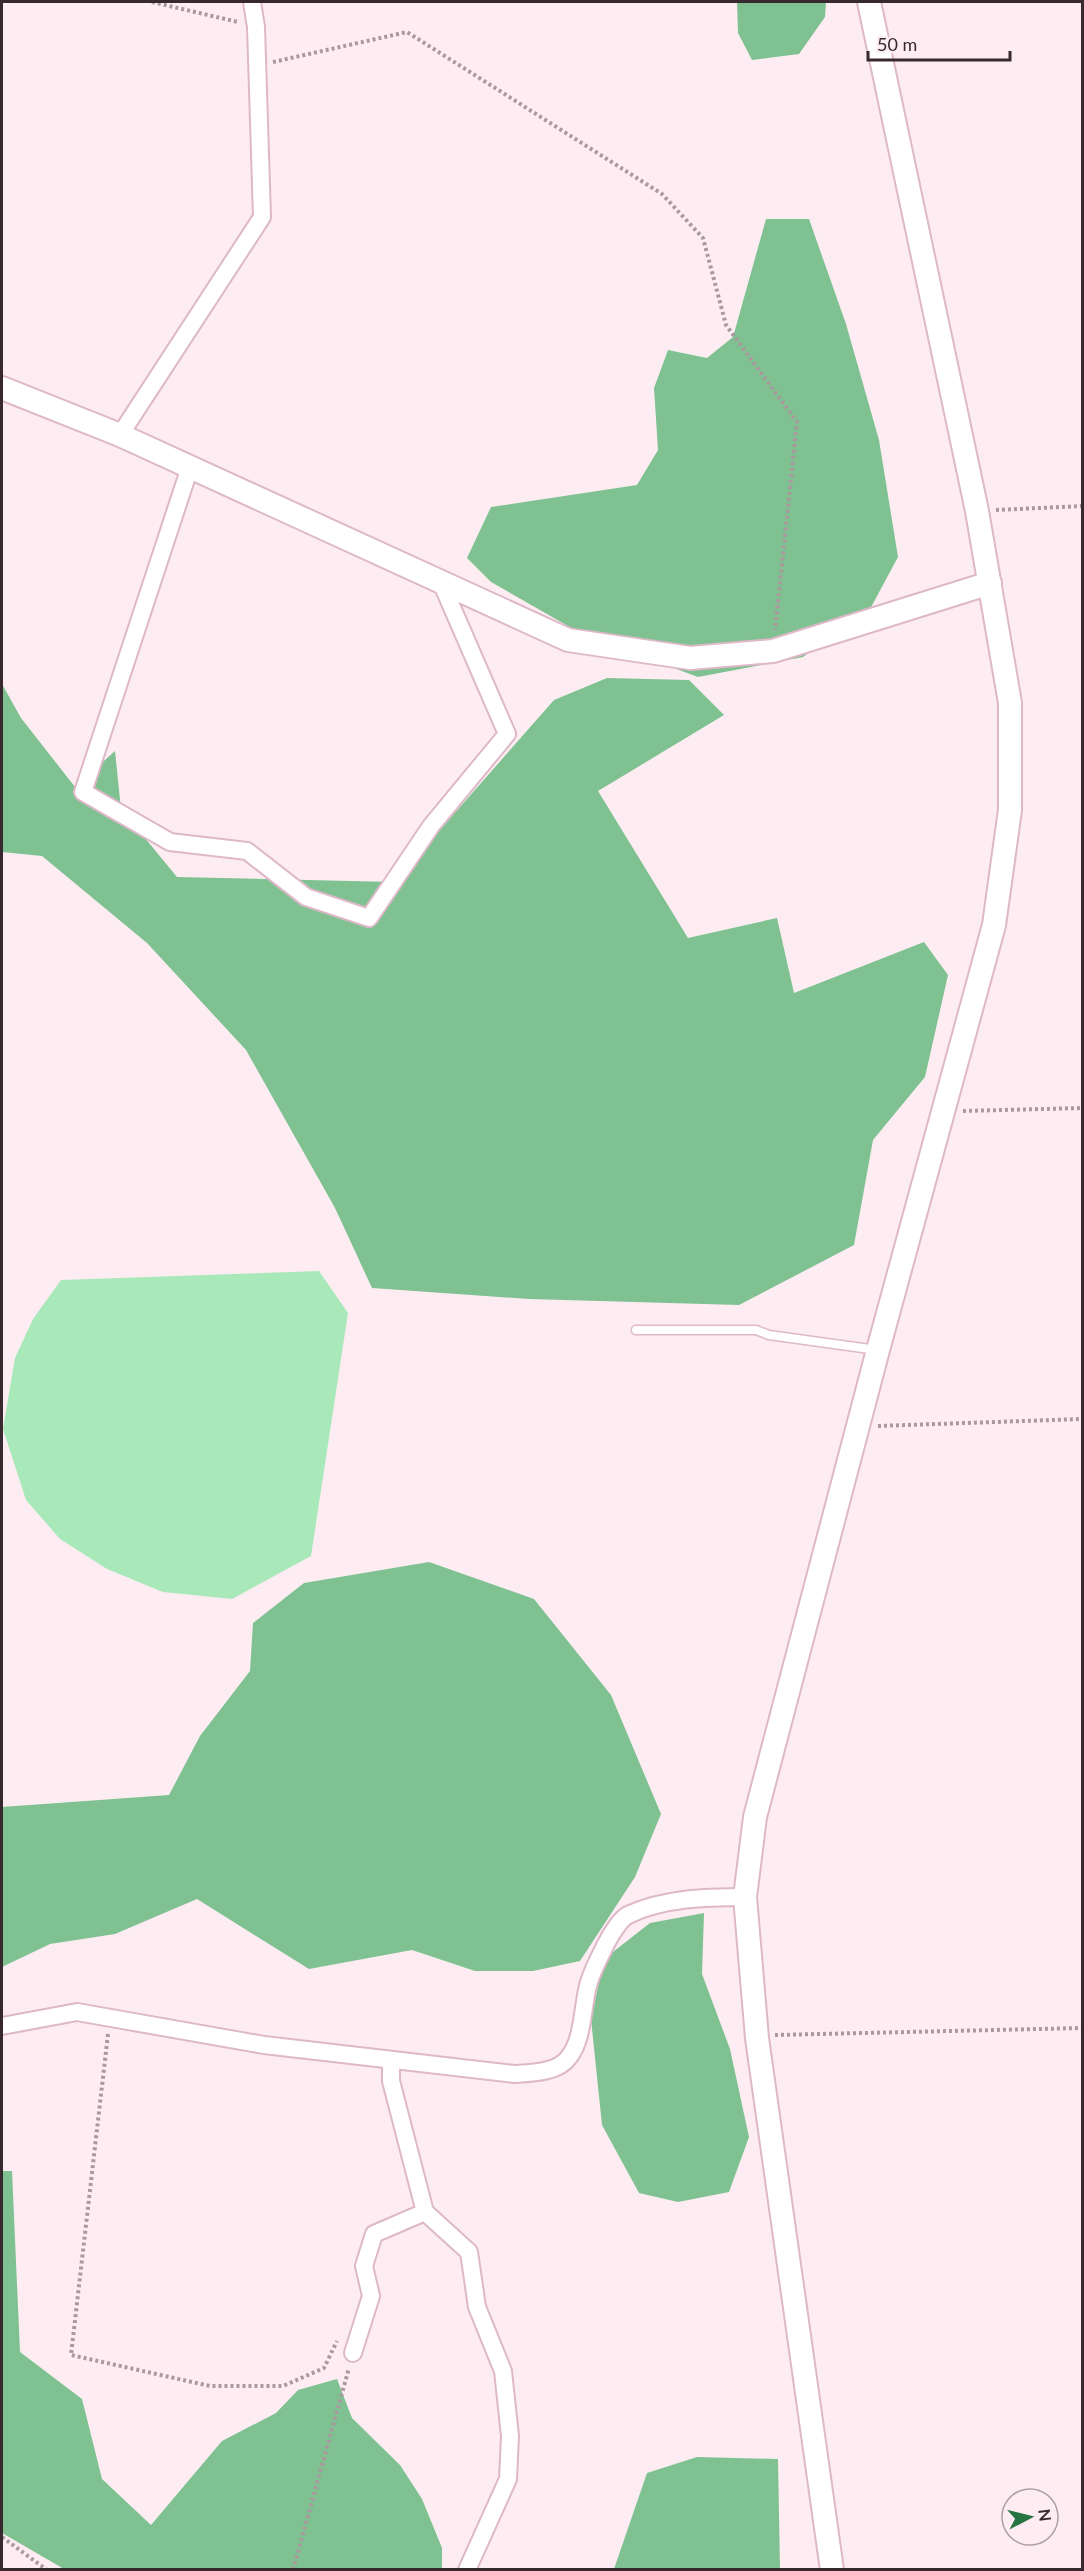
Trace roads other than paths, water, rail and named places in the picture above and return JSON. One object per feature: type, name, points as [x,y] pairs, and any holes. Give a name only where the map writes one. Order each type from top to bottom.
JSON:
[{"type":"street","points":[[120,435],[262,218],[256,27],[252,2]]},
{"type":"street","points":[[832,2570],[757,2038],[746,1897],[755,1817],[878,1350],[994,926],[1010,810],[1010,703],[990,583],[977,511],[869,2]]},
{"type":"street","points":[[2,388],[120,435],[568,640],[690,658],[773,651],[990,583]]},
{"type":"street","points":[[190,467],[83,792],[170,842],[247,851],[306,897],[369,918],[431,826],[507,734],[441,582]]},
{"type":"street","points":[[2,2026],[77,2012],[264,2045],[391,2061],[514,2074],[550,2070],[569,2058],[579,2033],[589,1981],[608,1939],[626,1916],[656,1906],[707,1897],[746,1897]]},
{"type":"street","points":[[391,2061],[391,2081],[425,2212],[469,2252],[477,2307],[503,2371],[510,2436],[508,2479],[467,2570]]},
{"type":"street","points":[[353,2353],[371,2296],[364,2266],[374,2234],[425,2212]]},
{"type":"lane","points":[[636,1330],[756,1330],[769,1335],[878,1350]]}]
